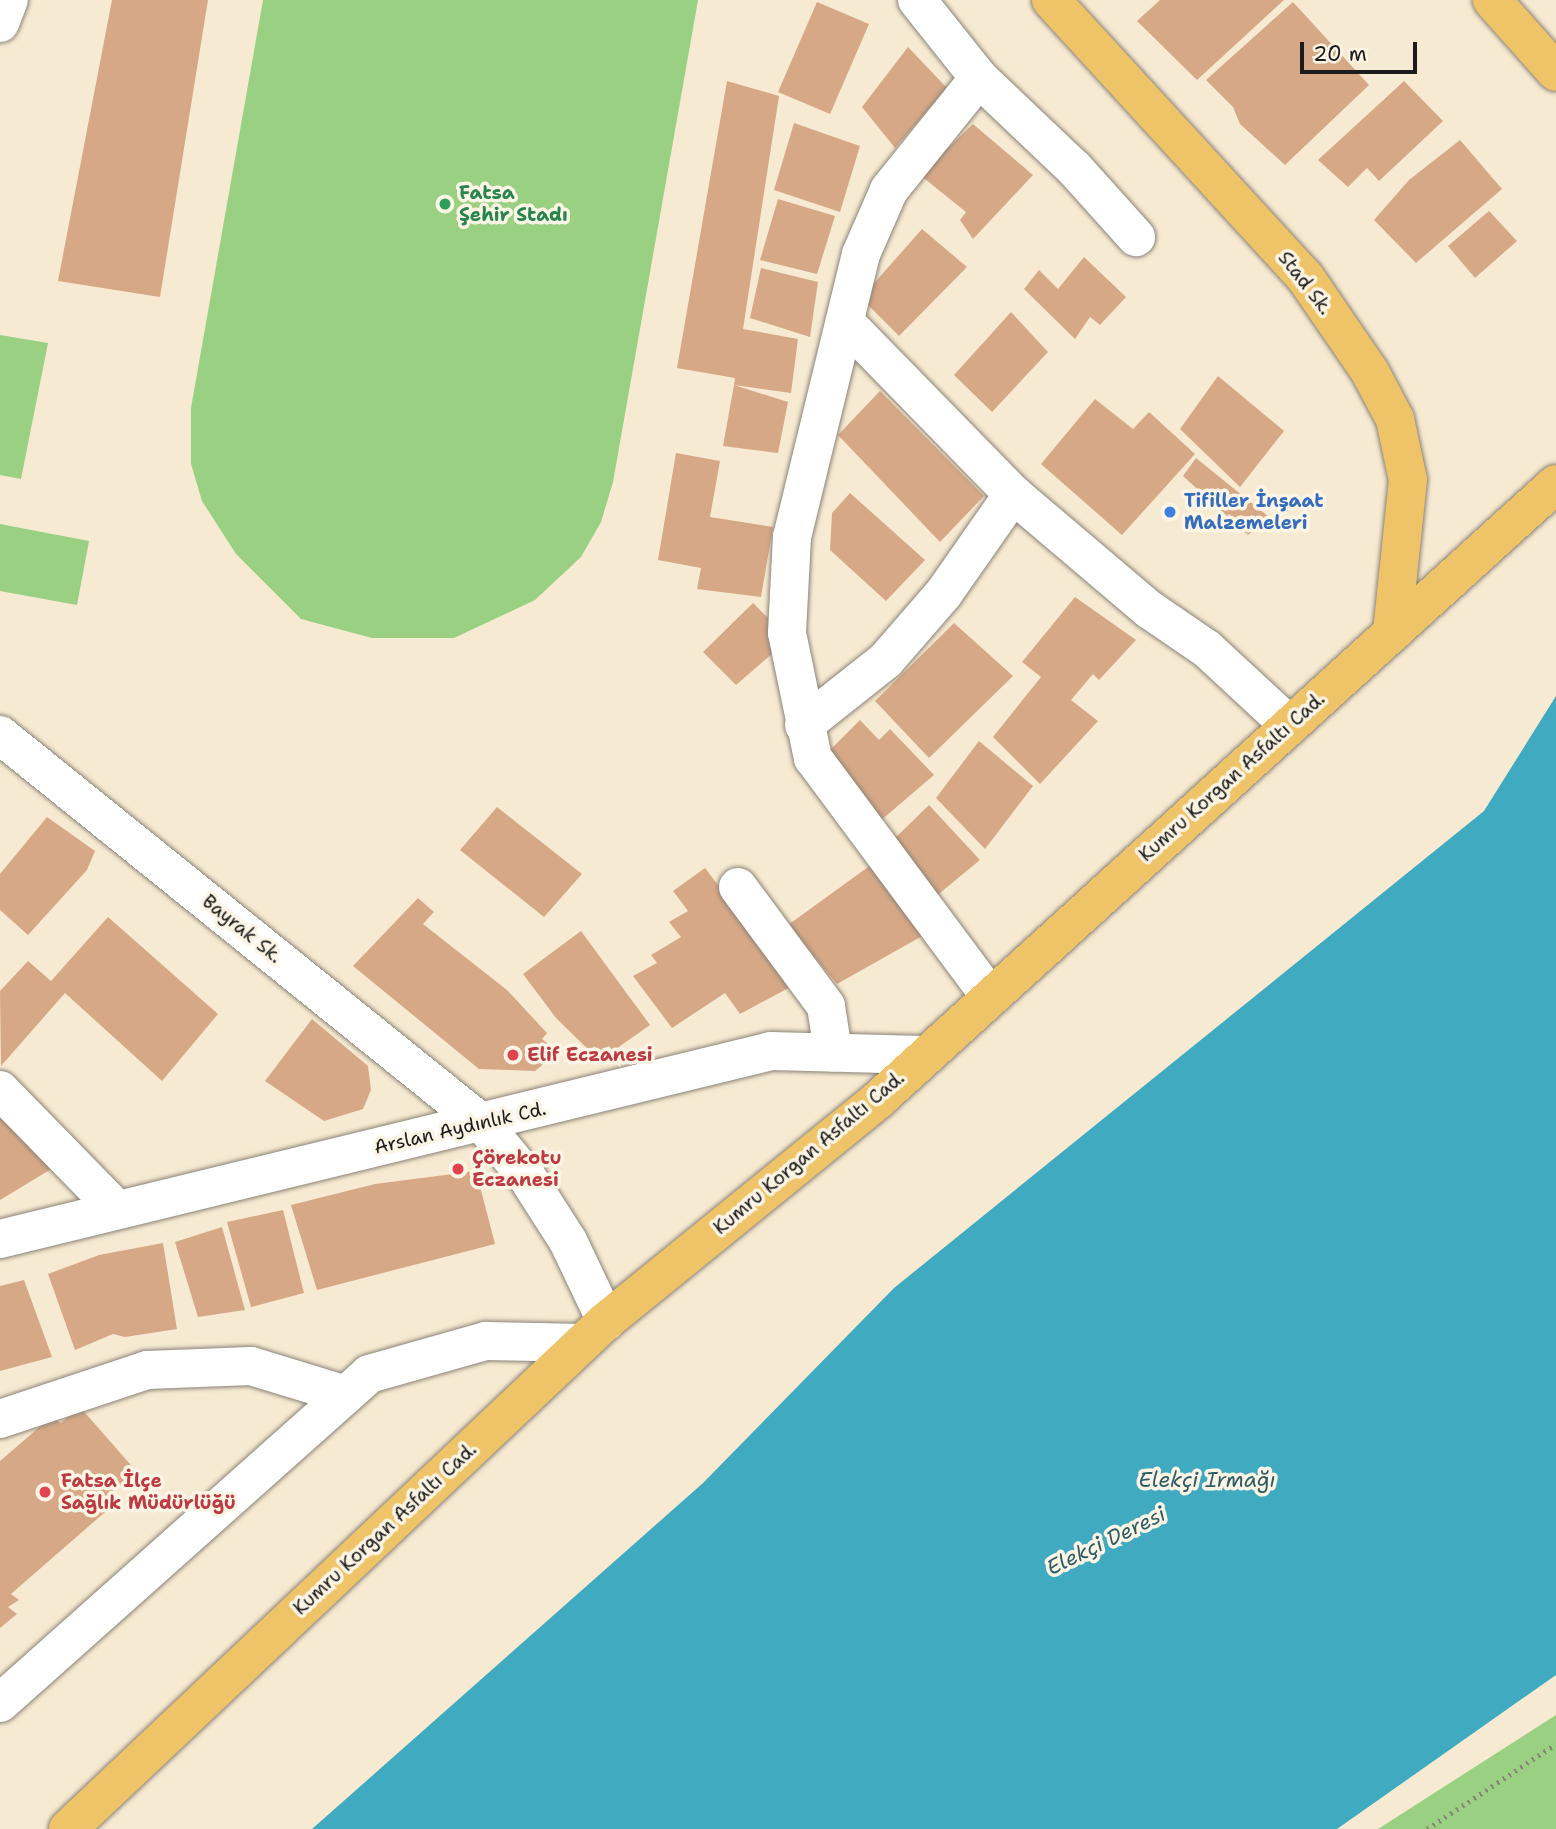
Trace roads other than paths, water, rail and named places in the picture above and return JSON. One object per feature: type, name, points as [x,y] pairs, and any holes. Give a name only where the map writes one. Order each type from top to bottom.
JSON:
[{"type":"main road","name":"Stad Sk.","points":[[1051,0],[1305,277],[1370,372],[1395,419],[1408,480],[1392,633]]},
{"type":"main road","points":[[1492,0],[1556,72]]},
{"type":"main road","name":"Kumru Korgan Asfaltı Cad.","points":[[68,1829],[594,1332],[880,1098],[989,995],[1556,484]]},
{"type":"street","points":[[0,23],[9,0]]},
{"type":"street","points":[[917,0],[979,78],[1074,168],[1136,237]]},
{"type":"street","points":[[979,78],[889,190],[861,254],[792,537],[787,633],[813,758],[989,995]]},
{"type":"street","points":[[845,322],[1013,494],[1150,610],[1207,649],[1289,725]]},
{"type":"street","points":[[804,725],[886,660],[944,593],[1013,494]]},
{"type":"street","name":"Bayrak Sk.","points":[[0,735],[483,1124],[527,1177],[568,1241],[594,1332]]},
{"type":"street","points":[[738,887],[826,1006],[833,1052]]},
{"type":"street","name":"Arslan Aydınlık Cd.","points":[[4,1232],[483,1124],[771,1051],[923,1055]]},
{"type":"street","points":[[0,1090],[114,1208]]},
{"type":"street","points":[[0,1703],[369,1374],[486,1341],[594,1332]]},
{"type":"street","points":[[0,1419],[147,1370],[251,1366],[346,1395]]},
{"type":"water","name":"Elekçi Irmağı","points":[[1556,696],[1556,1675],[1337,1829],[312,1829],[703,1483],[894,1288],[1484,811]]},
{"type":"place","name":"Fatsa Şehir Stadı","points":[[445,204]]},
{"type":"place","name":"Tifiller İnşaat Malzemeleri","points":[[1170,512]]},
{"type":"place","name":"Elif Eczanesi","points":[[513,1055]]},
{"type":"place","name":"Çörekotu Eczanesi","points":[[458,1169]]},
{"type":"place","name":"Fatsa İlçe Sağlık Müdürlüğü","points":[[45,1492]]},
{"type":"water label","name":"Elekçi Deresi","points":[[1106,1541]]}]
